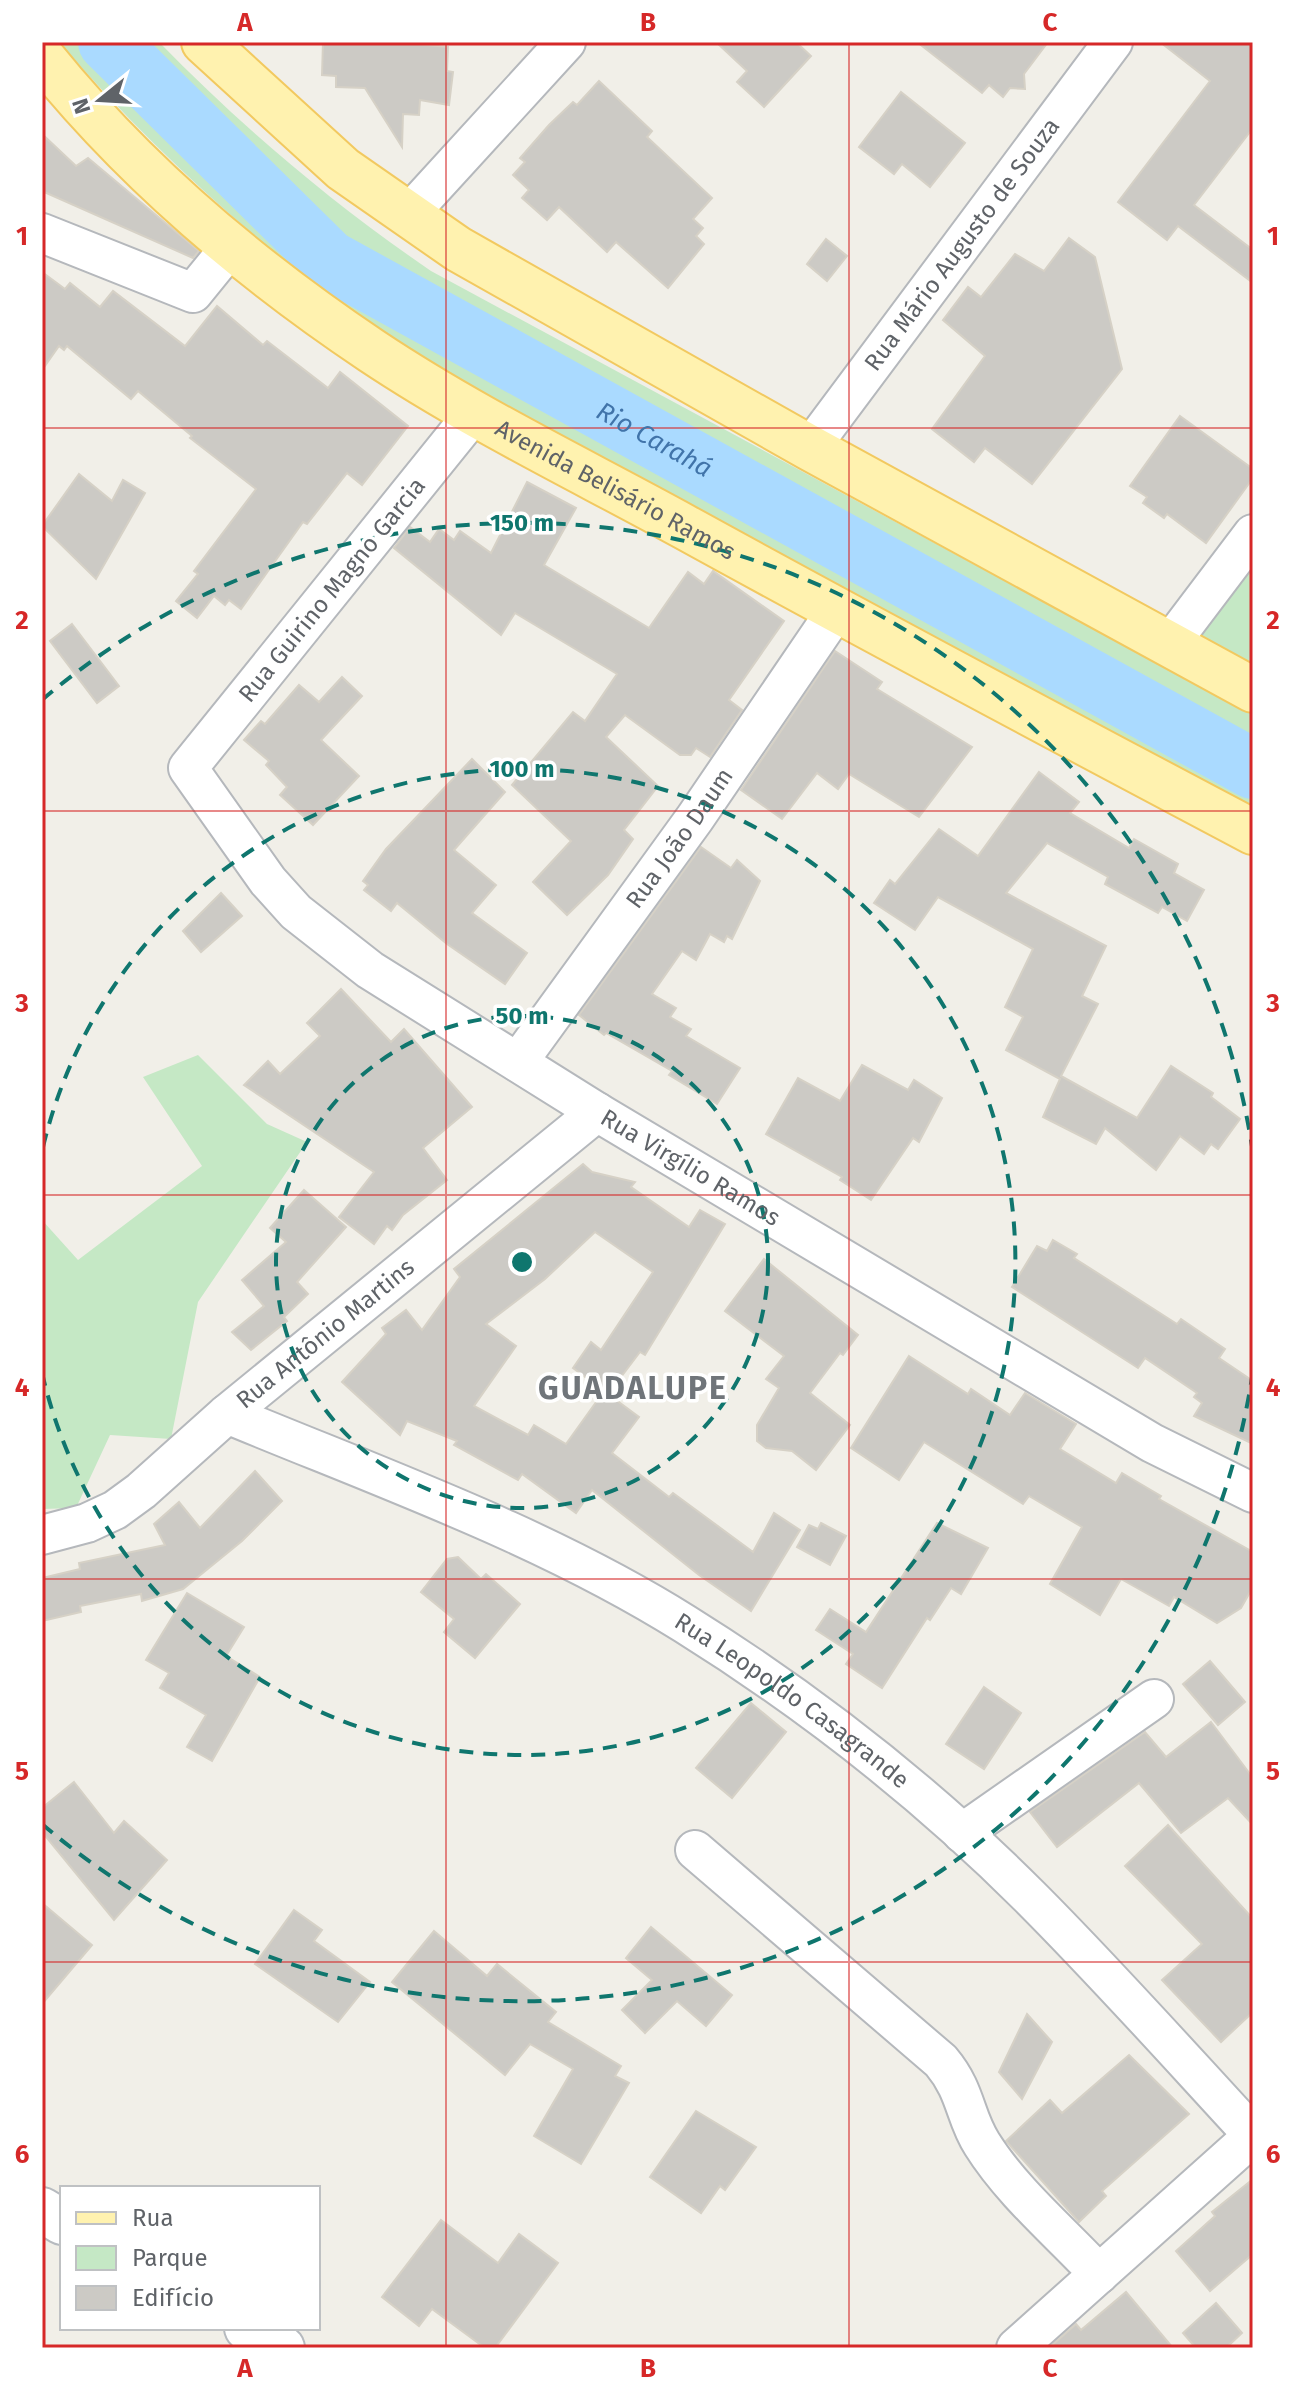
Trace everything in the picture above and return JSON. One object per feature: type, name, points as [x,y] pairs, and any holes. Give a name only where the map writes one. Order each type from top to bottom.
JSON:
[{"type":"main road","points":[[204,42],[343,169],[407,216],[810,448],[1253,690]]},
{"type":"main road","name":"Avenida Belisário Ramos","points":[[42,57],[102,126],[232,245],[305,304],[375,353],[475,412],[836,611],[1253,832]]},
{"type":"street","points":[[407,216],[566,42]]},
{"type":"street","name":"Rua Mário Augusto de Souza","points":[[810,448],[1113,42]]},
{"type":"street","points":[[42,233],[193,293],[232,245]]},
{"type":"street","name":"Rua Guirino Magno Garcia","points":[[188,768],[475,412]]},
{"type":"street","points":[[1169,645],[1253,534]]},
{"type":"street","name":"Rua João Daum","points":[[518,1062],[678,842],[836,611]]},
{"type":"street","name":"Rua Virgílio Ramos","points":[[188,768],[268,881],[296,912],[370,970],[597,1112],[1152,1443],[1253,1493]]},
{"type":"street","name":"Rua Antônio Martins","points":[[42,1535],[87,1523],[115,1510],[227,1414],[597,1112]]},
{"type":"street","name":"Rua Leopoldo Casagrande","points":[[227,1414],[482,1520],[576,1564],[683,1622],[799,1699],[885,1765],[962,1833],[1103,1972],[1253,2135]]},
{"type":"street","points":[[962,1833],[1154,1699]]},
{"type":"street","points":[[695,1850],[941,2061],[958,2082],[979,2140],[994,2163],[1099,2274]]},
{"type":"street","points":[[1016,2348],[1253,2135]]},
{"type":"street","points":[[42,2210],[60,2221]]},
{"type":"street","points":[[250,2330],[282,2348]]},
{"type":"green space","points":[[59,42],[159,42],[289,163],[431,271],[1253,715],[1253,813],[462,385],[406,349],[298,271],[198,186],[150,140]]},
{"type":"green space","points":[[1253,534],[1253,690],[1169,645]]},
{"type":"green space","points":[[198,1055],[267,1124],[307,1142],[198,1302],[171,1439],[110,1435],[76,1508],[42,1509],[42,1220],[78,1260],[202,1166],[143,1077]]},
{"type":"building","points":[[323,42],[395,42],[448,47],[447,71],[453,72],[449,105],[420,100],[419,115],[403,114],[402,147],[365,88],[336,87],[336,76],[322,75]]},
{"type":"building","points":[[716,42],[796,42],[811,56],[764,107],[737,82],[747,71]]},
{"type":"building","points":[[917,42],[1048,42],[1024,74],[1025,89],[1010,88],[1003,97],[989,85],[982,93]]},
{"type":"building","points":[[1160,42],[1253,42],[1253,128],[1194,205],[1253,250],[1253,283],[1178,226],[1167,240],[1118,202],[1210,81]]},
{"type":"building","points":[[599,81],[652,131],[647,137],[712,198],[693,219],[703,228],[696,236],[704,244],[668,288],[616,242],[607,252],[559,207],[547,220],[522,198],[529,190],[513,175],[525,162],[520,158],[549,125],[573,102],[577,105]]},
{"type":"building","points":[[901,92],[965,143],[930,187],[902,164],[894,174],[859,147]]},
{"type":"building","points":[[42,134],[76,166],[88,158],[199,251],[193,258],[42,191]]},
{"type":"building","points":[[1069,238],[1095,257],[1122,369],[1032,484],[985,448],[974,462],[932,429],[985,356],[943,320],[968,287],[981,297],[1015,254],[1044,271]]},
{"type":"building","points":[[826,239],[847,256],[827,281],[807,264]]},
{"type":"building","points":[[42,272],[65,289],[70,283],[100,307],[113,291],[185,346],[217,306],[263,345],[267,341],[328,388],[340,372],[408,426],[362,485],[347,473],[307,524],[303,522],[241,609],[229,600],[225,605],[214,596],[197,618],[176,601],[198,574],[194,571],[256,489],[190,438],[192,436],[138,391],[131,399],[67,346],[64,350],[59,346],[42,370]]},
{"type":"building","points":[[1180,416],[1253,469],[1253,478],[1206,543],[1167,514],[1164,518],[1143,503],[1147,497],[1130,486]]},
{"type":"building","points":[[79,474],[112,501],[123,480],[145,493],[96,579],[42,526]]},
{"type":"building","points":[[527,482],[576,508],[544,565],[649,628],[688,572],[704,584],[713,571],[784,621],[729,700],[742,710],[710,757],[696,748],[691,755],[680,755],[625,715],[606,737],[658,786],[624,830],[633,839],[608,875],[567,915],[533,882],[571,841],[512,785],[573,712],[585,721],[617,674],[515,613],[501,635],[394,548],[410,527],[430,542],[439,529],[454,540],[460,531],[491,553]]},
{"type":"building","points":[[72,624],[119,686],[97,703],[50,641]]},
{"type":"building","points":[[835,651],[882,682],[877,689],[972,747],[919,817],[849,774],[838,789],[817,773],[782,819],[741,790]]},
{"type":"building","points":[[342,677],[362,696],[321,740],[359,776],[313,825],[280,795],[287,787],[266,765],[269,761],[244,740],[261,721],[265,724],[299,685],[319,702]]},
{"type":"building","points":[[472,759],[505,792],[454,850],[496,885],[472,913],[527,953],[505,984],[447,944],[397,903],[391,911],[364,890],[368,885],[363,881],[386,849]]},
{"type":"building","points":[[1039,772],[1079,802],[1070,813],[1129,848],[1134,839],[1178,864],[1174,873],[1204,890],[1187,921],[1162,907],[1158,913],[1105,884],[1108,877],[1047,843],[1006,893],[1106,946],[1082,996],[1098,1004],[1061,1076],[1137,1118],[1171,1066],[1213,1093],[1211,1097],[1240,1119],[1218,1149],[1211,1144],[1204,1154],[1180,1136],[1156,1170],[1105,1128],[1096,1144],[1043,1117],[1060,1079],[1006,1050],[1023,1017],[1005,1007],[1033,949],[938,897],[915,930],[874,903],[890,880],[895,884],[939,829],[978,856]]},
{"type":"building","points":[[701,847],[731,868],[737,860],[760,881],[732,939],[727,936],[724,942],[710,934],[696,960],[682,951],[652,994],[676,1008],[670,1017],[691,1029],[686,1036],[740,1068],[717,1104],[669,1075],[672,1071],[606,1033],[604,1035],[579,1015]]},
{"type":"building","points":[[221,893],[242,916],[201,952],[183,931]]},
{"type":"building","points":[[341,989],[391,1042],[404,1029],[472,1107],[423,1148],[447,1180],[403,1215],[392,1230],[387,1226],[374,1244],[339,1217],[374,1172],[244,1085],[268,1061],[280,1074],[320,1036],[307,1023]]},
{"type":"building","points":[[862,1065],[908,1090],[914,1080],[942,1098],[919,1142],[913,1138],[871,1200],[840,1180],[842,1177],[766,1134],[798,1078],[840,1101]]},
{"type":"building","points":[[583,1164],[592,1172],[635,1182],[631,1187],[689,1227],[700,1210],[725,1224],[645,1355],[640,1352],[608,1394],[639,1417],[612,1453],[669,1497],[673,1493],[753,1552],[774,1513],[800,1530],[751,1611],[699,1575],[592,1490],[576,1513],[522,1474],[518,1480],[454,1445],[457,1441],[407,1421],[400,1435],[342,1382],[386,1334],[382,1328],[406,1310],[422,1330],[460,1277],[454,1269]],"holes":[[[595,1232],[653,1272],[601,1350],[591,1342],[573,1368],[604,1391],[566,1444],[534,1425],[528,1435],[474,1406],[516,1346],[486,1324],[545,1279]]]},
{"type":"building","points":[[304,1190],[346,1227],[297,1282],[308,1294],[284,1317],[287,1321],[251,1350],[232,1332],[264,1306],[242,1280],[286,1242],[270,1228]]},
{"type":"building","points":[[1053,1240],[1077,1254],[1074,1258],[1177,1324],[1181,1319],[1225,1349],[1219,1358],[1253,1381],[1253,1444],[1194,1416],[1202,1403],[1194,1397],[1197,1393],[1145,1358],[1138,1368],[1012,1287],[1037,1246],[1047,1251]]},
{"type":"building","points":[[764,1259],[858,1335],[810,1393],[850,1425],[816,1470],[792,1451],[766,1448],[757,1441],[757,1425],[779,1388],[766,1379],[784,1356],[725,1311]]},
{"type":"building","points":[[909,1356],[968,1394],[971,1389],[1010,1415],[1025,1393],[1076,1424],[1060,1449],[1116,1483],[1122,1473],[1161,1496],[1159,1499],[1253,1552],[1253,1587],[1241,1608],[1217,1623],[1174,1597],[1169,1606],[1121,1579],[1100,1615],[1050,1584],[1082,1527],[1029,1496],[1023,1504],[924,1442],[899,1480],[851,1448]]},
{"type":"building","points":[[255,1471],[282,1501],[242,1541],[183,1589],[142,1601],[141,1594],[80,1606],[81,1612],[42,1621],[42,1578],[80,1569],[79,1563],[165,1545],[154,1524],[179,1502],[200,1528]]},
{"type":"building","points":[[821,1523],[846,1536],[830,1565],[797,1547],[809,1525],[818,1529]]},
{"type":"building","points":[[937,1523],[988,1548],[961,1594],[951,1588],[930,1620],[927,1618],[882,1688],[846,1664],[853,1654],[816,1630],[830,1609],[866,1632]]},
{"type":"building","points":[[458,1557],[481,1579],[486,1574],[520,1604],[475,1658],[444,1632],[454,1619],[421,1592],[447,1559]]},
{"type":"building","points":[[187,1593],[244,1627],[226,1656],[260,1677],[212,1761],[187,1747],[206,1715],[160,1688],[169,1673],[146,1660]]},
{"type":"building","points":[[1210,1661],[1245,1702],[1218,1725],[1183,1684]]},
{"type":"building","points":[[984,1687],[1021,1713],[984,1769],[946,1744]]},
{"type":"building","points":[[751,1703],[786,1732],[732,1798],[696,1768]]},
{"type":"building","points":[[1211,1722],[1253,1778],[1253,1825],[1228,1798],[1181,1833],[1139,1783],[1057,1847],[1030,1812],[1145,1732],[1166,1757]]},
{"type":"building","points":[[74,1782],[114,1833],[124,1821],[167,1860],[114,1920],[42,1832],[42,1808]]},
{"type":"building","points":[[1168,1825],[1253,1919],[1253,2012],[1221,2042],[1162,1980],[1202,1944],[1125,1866]]},
{"type":"building","points":[[42,1903],[92,1945],[42,2004]]},
{"type":"building","points":[[294,1910],[322,1930],[314,1941],[370,1982],[338,2022],[255,1964]]},
{"type":"building","points":[[651,1927],[732,1995],[706,2026],[677,2001],[645,2033],[622,2010],[652,1980],[626,1958]]},
{"type":"building","points":[[434,1931],[487,1976],[497,1964],[556,2012],[548,2022],[621,2066],[615,2076],[629,2083],[581,2164],[534,2136],[573,2069],[530,2044],[505,2075],[392,1982]]},
{"type":"building","points":[[1027,2014],[1052,2042],[1022,2099],[999,2072]]},
{"type":"building","points":[[1129,2055],[1189,2114],[1102,2191],[1106,2196],[1079,2222],[1006,2141],[1050,2100],[1062,2113]]},
{"type":"building","points":[[696,2111],[756,2147],[725,2190],[720,2186],[701,2213],[650,2177]]},
{"type":"building","points":[[1253,2179],[1253,2254],[1210,2291],[1176,2251],[1215,2216],[1212,2212]]},
{"type":"building","points":[[441,2220],[498,2263],[519,2234],[558,2263],[495,2348],[485,2348],[432,2309],[419,2326],[382,2297]]},
{"type":"building","points":[[1126,2292],[1173,2348],[1049,2348],[1076,2324],[1081,2330]]},
{"type":"building","points":[[1216,2303],[1242,2333],[1226,2348],[1196,2348],[1183,2333]]},
{"type":"waterway","name":"Rio Carahá","points":[[108,42],[329,260],[1253,769]]},
{"type":"district","name":"GUADALUPE","points":[[633,1388]]}]
